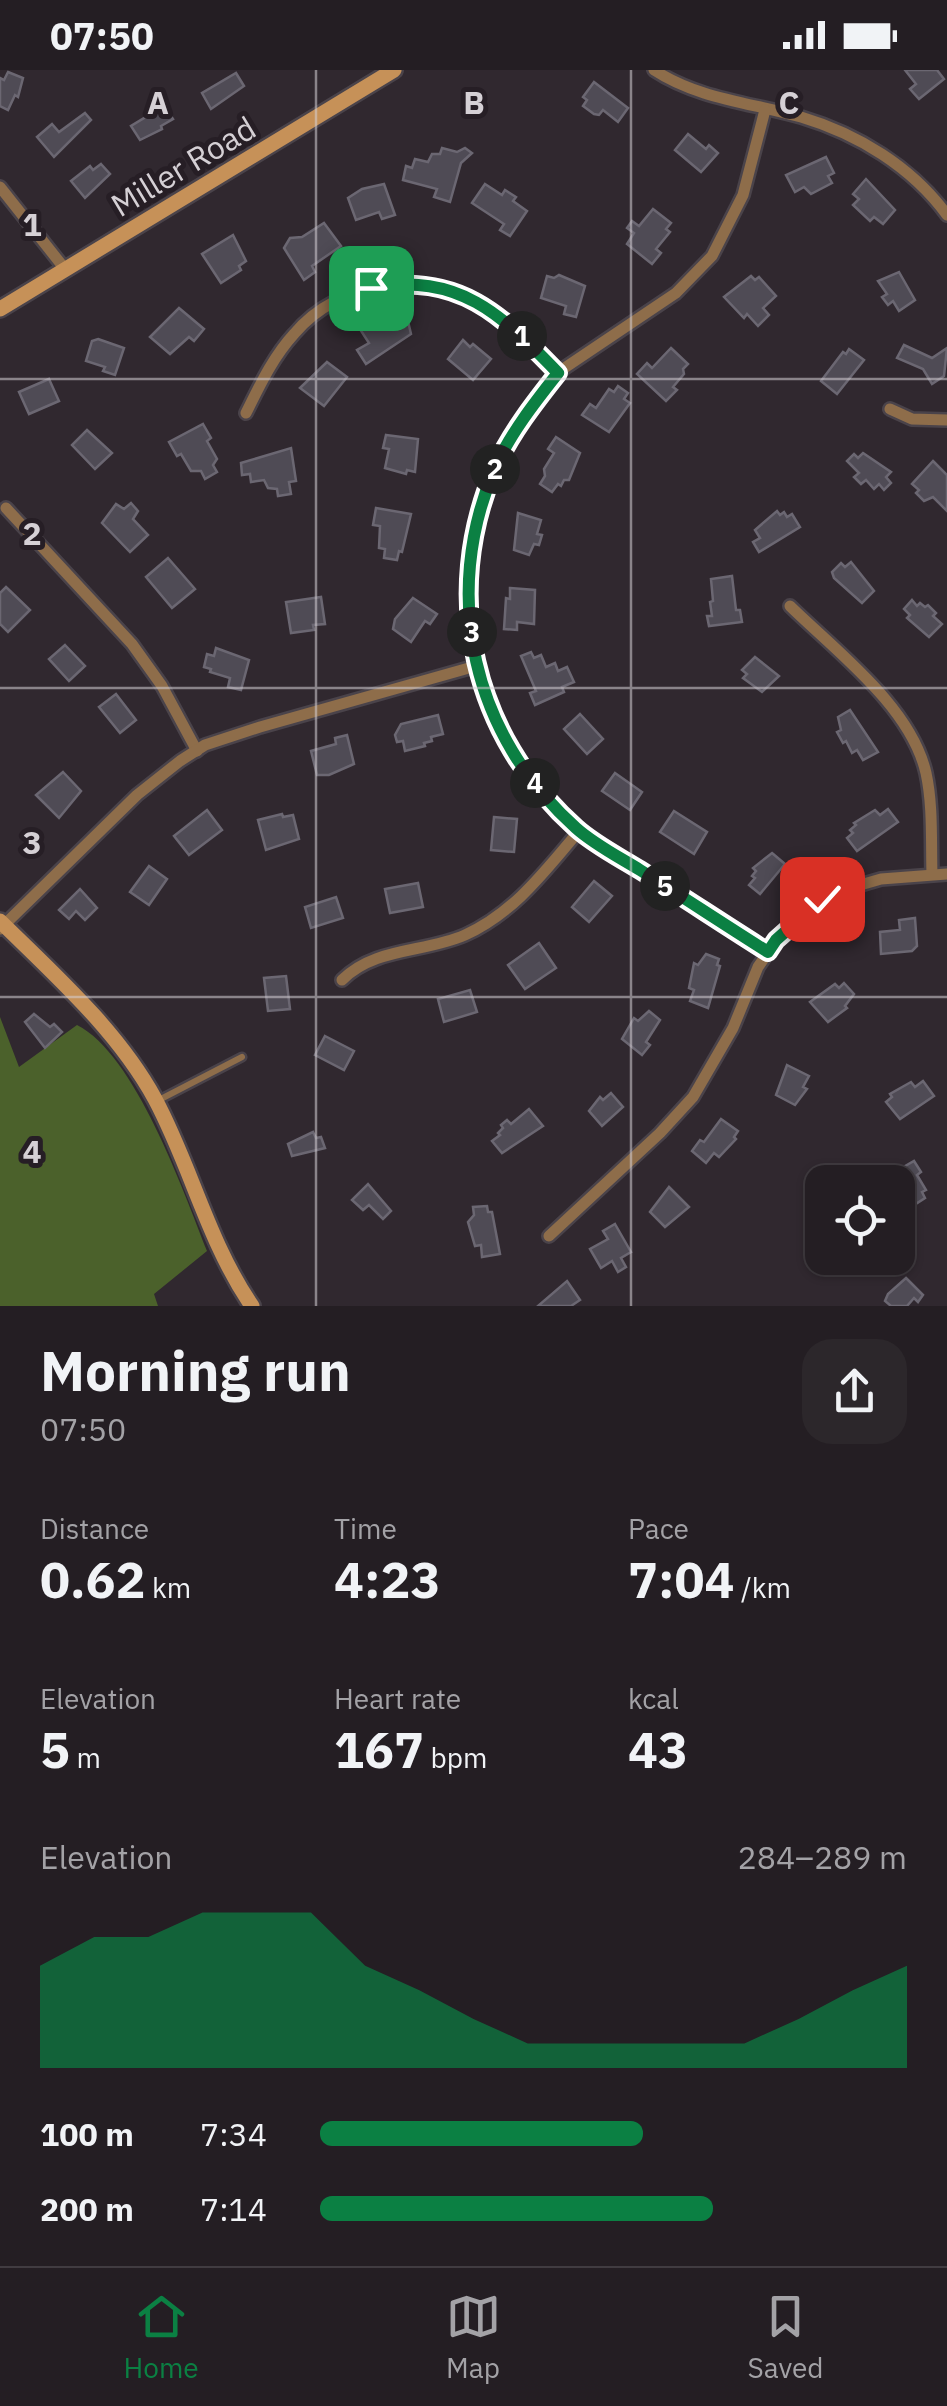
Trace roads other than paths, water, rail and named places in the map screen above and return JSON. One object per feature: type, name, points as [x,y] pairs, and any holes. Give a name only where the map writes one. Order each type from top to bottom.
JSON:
[{"type":"street","name":"Miller Road","points":[[0,309],[394,70]]},
{"type":"street","points":[[654,70],[713,96],[799,116],[864,143],[908,173],[947,215]]},
{"type":"street","points":[[766,110],[739,206],[705,264],[676,293],[558,373],[529,410],[496,466],[470,548],[470,622],[476,666],[498,730],[542,793],[578,830],[768,952]]},
{"type":"street","points":[[0,187],[66,269]]},
{"type":"street","points":[[246,413],[267,370],[296,330],[346,296],[394,283],[437,287],[482,304],[518,332],[558,373]]},
{"type":"street","points":[[890,409],[912,419],[947,420]]},
{"type":"street","points":[[6,508],[132,644],[162,686],[196,750]]},
{"type":"street","points":[[790,606],[897,713],[912,734],[928,787],[932,874]]},
{"type":"street","points":[[252,1306],[222,1256],[156,1101],[125,1052],[2,925],[137,795],[196,750],[233,734],[476,666]]},
{"type":"street","points":[[342,980],[368,960],[462,936],[494,920],[536,882],[578,830]]},
{"type":"street","points":[[549,1236],[660,1134],[692,1097],[733,1028],[758,967],[776,940],[822,899],[862,884],[947,874]]},
{"type":"lane","points":[[156,1101],[242,1056]]}]
